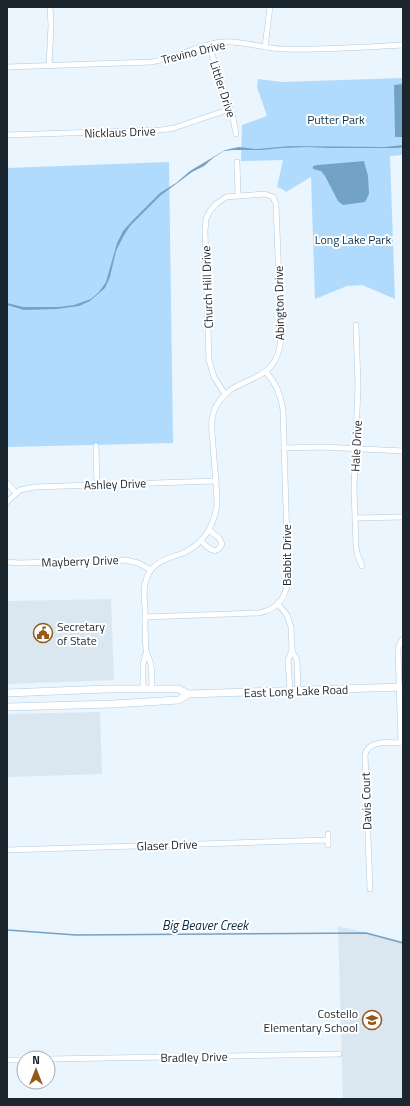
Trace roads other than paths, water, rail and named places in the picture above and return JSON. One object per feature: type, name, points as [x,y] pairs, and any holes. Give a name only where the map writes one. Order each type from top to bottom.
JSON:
[{"type":"main road","name":"East Long Lake Road","points":[[7,693],[179,689],[188,694],[401,687]]},
{"type":"main road","points":[[163,701],[166,696],[165,689]]},
{"type":"main road","points":[[92,704],[89,698],[93,690]]},
{"type":"main road","points":[[62,705],[66,701],[67,697],[65,691]]},
{"type":"main road","name":"East Long Lake Road","points":[[7,707],[179,700],[188,694]]},
{"type":"street","points":[[49,66],[51,25],[50,7]]},
{"type":"street","points":[[265,47],[270,7]]},
{"type":"street","name":"Trevino Drive","points":[[7,67],[158,61],[209,45],[230,42],[291,49],[403,45]]},
{"type":"street","name":"Littler Drive","points":[[209,45],[234,121],[236,134]]},
{"type":"street","name":"Nicklaus Drive","points":[[7,135],[161,130],[174,128],[230,109]]},
{"type":"street","points":[[237,162],[238,196]]},
{"type":"street","name":"Abington Drive","points":[[151,570],[161,561],[184,552],[201,541],[209,530],[216,511],[216,480],[212,419],[217,405],[225,394],[237,385],[258,377],[266,372],[278,356],[281,341],[276,204],[274,199],[268,195],[238,196]]},
{"type":"street","name":"Church Hill Drive","points":[[225,394],[214,377],[210,360],[205,226],[208,215],[216,204],[226,197],[238,196]]},
{"type":"street","name":"Hale Drive","points":[[356,325],[358,386],[354,489],[356,546],[362,566]]},
{"type":"street","name":"Babbit Drive","points":[[266,372],[276,385],[281,399],[284,448],[288,581],[285,594],[278,604]]},
{"type":"street","points":[[96,446],[97,484]]},
{"type":"street","points":[[284,448],[322,447],[355,450],[403,451]]},
{"type":"street","name":"Ashley Drive","points":[[7,502],[16,493],[25,488],[34,486],[216,480]]},
{"type":"street","points":[[7,483],[16,493]]},
{"type":"street","points":[[355,518],[403,517]]},
{"type":"street","points":[[201,541],[212,550],[220,548],[222,544],[220,540],[209,530]]},
{"type":"street","name":"Mayberry Drive","points":[[7,562],[19,564],[126,560],[138,563],[151,570]]},
{"type":"street","points":[[143,689],[143,665],[146,653],[145,584],[151,570]]},
{"type":"street","points":[[145,617],[254,614],[268,610],[278,604],[289,621],[292,651],[297,660],[298,690]]},
{"type":"street","points":[[402,743],[401,687],[398,650],[403,639]]},
{"type":"street","points":[[290,691],[288,660],[292,651]]},
{"type":"street","points":[[146,653],[151,665],[152,689]]},
{"type":"street","name":"Davis Court","points":[[370,889],[364,754],[367,749],[374,744],[402,743]]},
{"type":"street","name":"Glaser Drive","points":[[7,850],[328,840]]},
{"type":"street","name":"Bradley Drive","points":[[56,1059],[339,1054]]},
{"type":"waterway","name":"Big Beaver Creek","points":[[7,930],[76,935],[366,933],[403,943]]},
{"type":"place","name":"Secretary of State","points":[[43,633]]},
{"type":"place","name":"Costello Elementary School","points":[[372,1020]]},
{"type":"park label","name":"Putter Park","points":[[336,119]]},
{"type":"park label","name":"Long Lake Park","points":[[353,239]]}]
